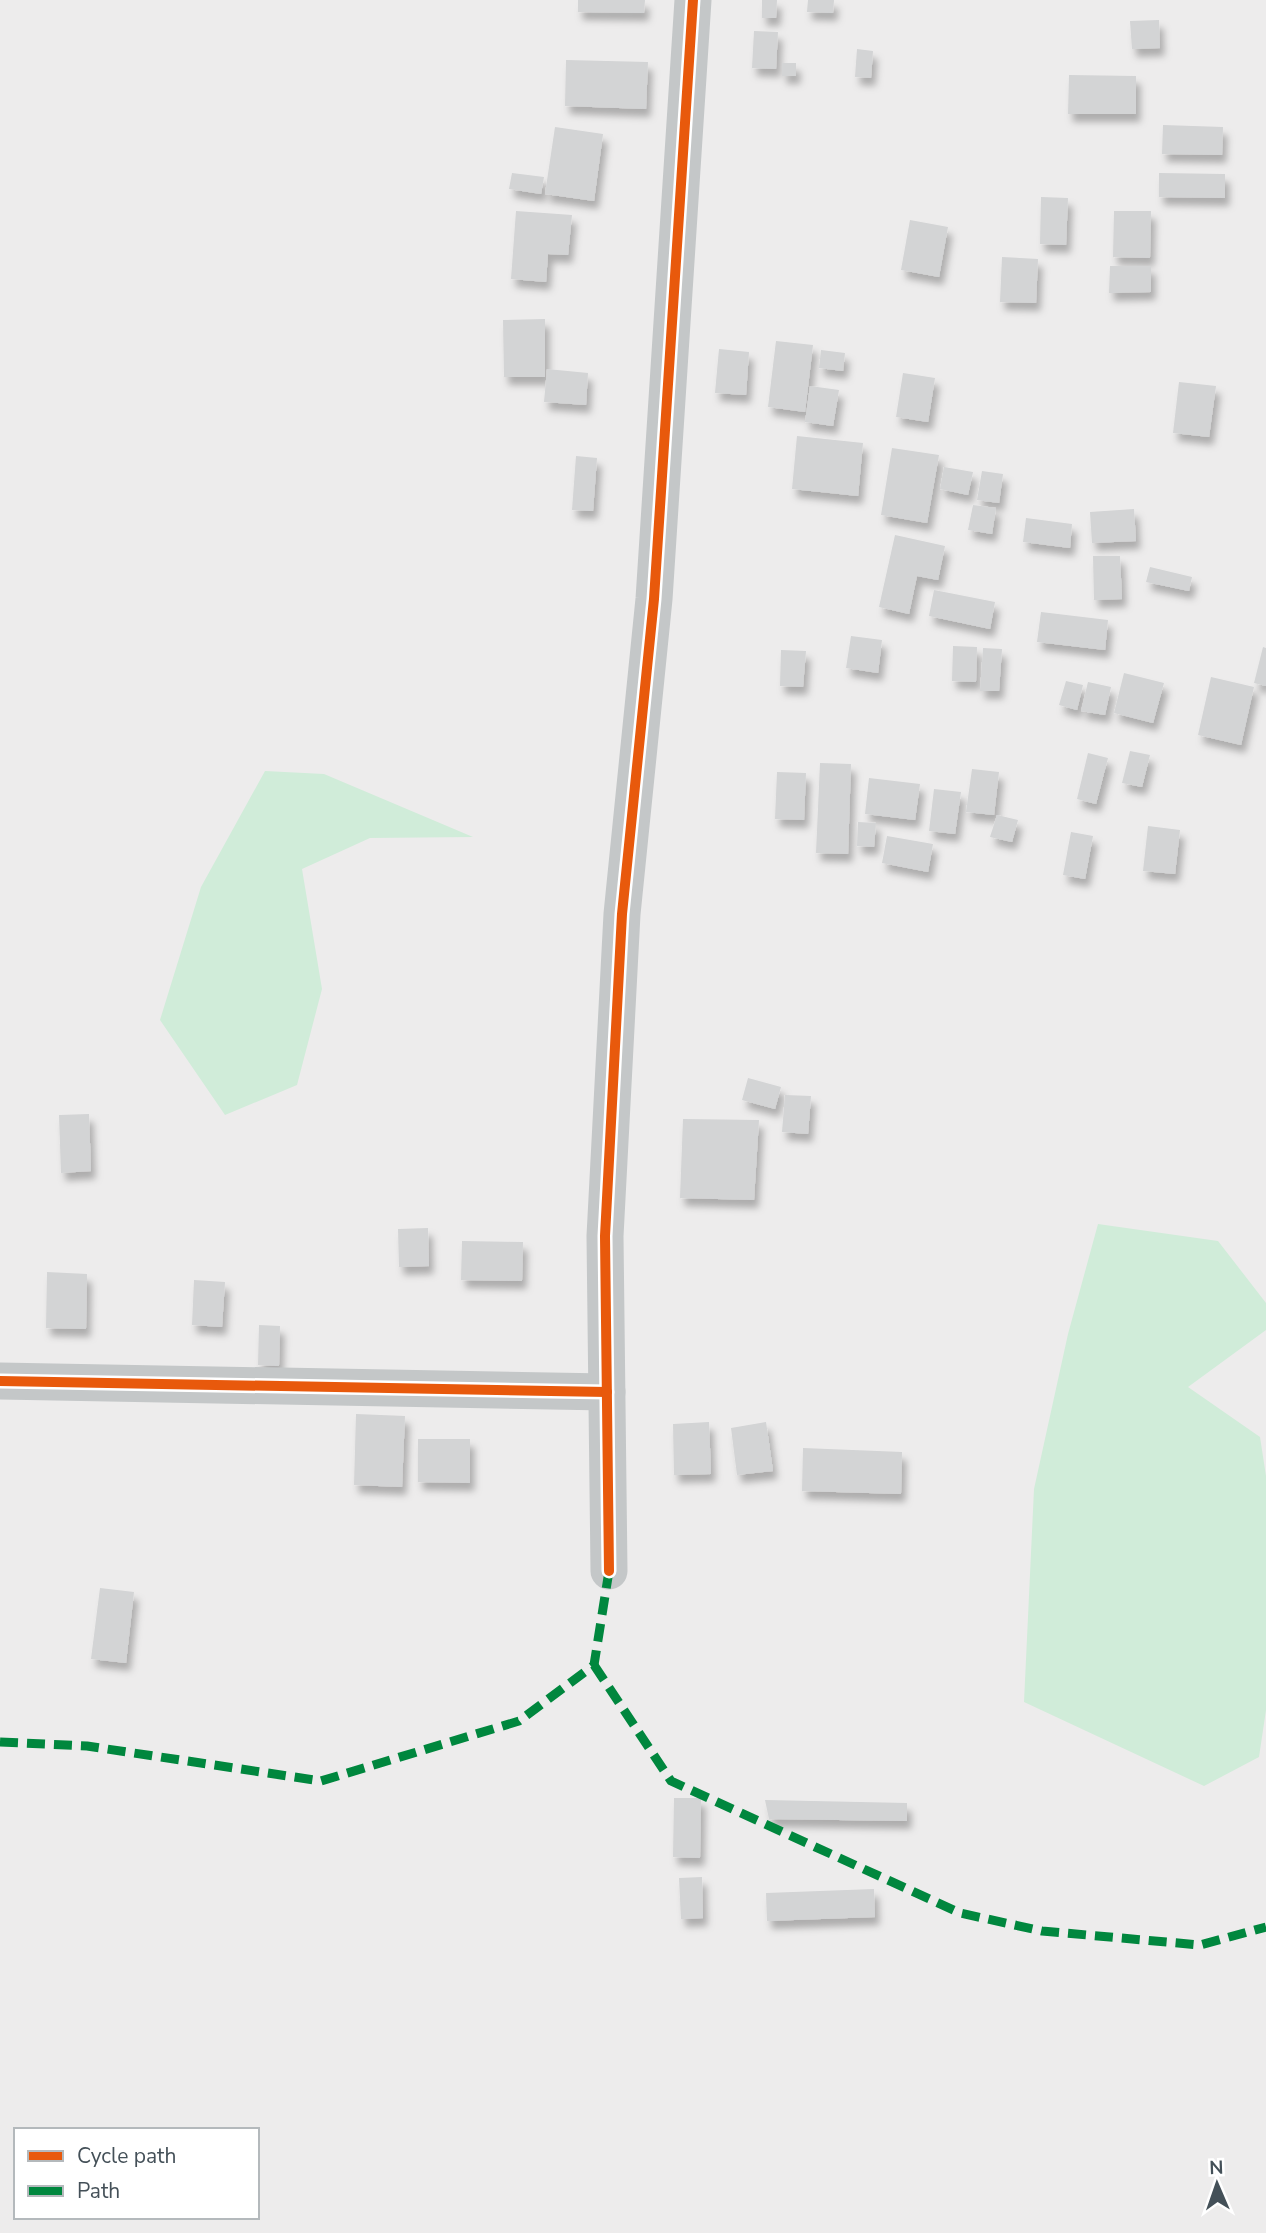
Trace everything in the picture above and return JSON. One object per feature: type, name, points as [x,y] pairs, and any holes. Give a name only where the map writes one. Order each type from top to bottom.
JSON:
[{"type":"street","points":[[609,1571],[605,1236],[622,914],[654,599],[693,0]]},
{"type":"street","points":[[0,1381],[607,1392]]},
{"type":"green space","points":[[265,771],[324,774],[473,837],[370,838],[302,869],[322,989],[297,1085],[225,1115],[160,1020],[201,887]]},
{"type":"green space","points":[[1098,1224],[1218,1241],[1266,1303],[1266,1330],[1188,1387],[1260,1437],[1266,1476],[1266,1710],[1259,1757],[1204,1786],[1024,1702],[1034,1489],[1068,1334]]},
{"type":"building","points":[[578,0],[645,0],[644,13],[578,12]]},
{"type":"building","points":[[762,0],[777,0],[776,18],[762,18]]},
{"type":"building","points":[[808,0],[834,0],[833,13],[807,12]]},
{"type":"building","points":[[1159,20],[1160,48],[1132,49],[1130,21]]},
{"type":"building","points":[[754,31],[778,32],[776,69],[752,68]]},
{"type":"building","points":[[857,49],[873,51],[871,78],[855,77]]},
{"type":"building","points":[[566,60],[648,62],[646,109],[565,106]]},
{"type":"building","points":[[782,63],[796,63],[796,76],[782,76]]},
{"type":"building","points":[[1069,75],[1136,76],[1136,114],[1068,114]]},
{"type":"building","points":[[1163,125],[1223,127],[1222,155],[1162,154]]},
{"type":"building","points":[[555,127],[603,134],[594,201],[545,194]]},
{"type":"building","points":[[512,173],[544,177],[541,194],[509,189]]},
{"type":"building","points":[[1159,173],[1225,174],[1225,198],[1159,197]]},
{"type":"building","points":[[1041,197],[1068,198],[1066,245],[1040,244]]},
{"type":"building","points":[[516,211],[572,215],[568,255],[548,254],[546,282],[511,279]]},
{"type":"building","points":[[1114,211],[1151,211],[1150,258],[1113,257]]},
{"type":"building","points":[[910,220],[948,227],[939,277],[901,270]]},
{"type":"building","points":[[1002,257],[1038,259],[1036,303],[1000,302]]},
{"type":"building","points":[[1110,266],[1151,266],[1151,292],[1109,293]]},
{"type":"building","points":[[545,319],[545,377],[504,377],[503,320]]},
{"type":"building","points":[[776,341],[813,345],[805,412],[768,407]]},
{"type":"building","points":[[719,349],[749,352],[746,395],[715,393]]},
{"type":"building","points":[[821,350],[845,353],[843,371],[819,368]]},
{"type":"building","points":[[547,369],[588,373],[586,405],[544,402]]},
{"type":"building","points":[[903,373],[935,378],[928,422],[896,417]]},
{"type":"building","points":[[1179,382],[1216,386],[1209,437],[1173,433]]},
{"type":"building","points":[[810,386],[839,390],[833,426],[805,422]]},
{"type":"building","points":[[797,436],[863,443],[858,496],[792,489]]},
{"type":"building","points":[[892,448],[939,455],[927,523],[881,515]]},
{"type":"building","points":[[576,456],[597,458],[593,511],[572,510]]},
{"type":"building","points":[[944,467],[973,472],[968,495],[940,489]]},
{"type":"building","points":[[982,471],[1003,474],[999,503],[977,500]]},
{"type":"building","points":[[973,505],[996,508],[992,534],[968,530]]},
{"type":"building","points":[[1134,509],[1136,541],[1092,543],[1090,512]]},
{"type":"building","points":[[1026,518],[1072,524],[1070,548],[1023,542]]},
{"type":"building","points":[[895,535],[945,546],[938,580],[917,576],[909,614],[879,607]]},
{"type":"building","points":[[1093,556],[1120,556],[1122,599],[1094,600]]},
{"type":"building","points":[[1150,567],[1192,577],[1189,591],[1146,582]]},
{"type":"building","points":[[934,590],[995,602],[990,629],[929,616]]},
{"type":"building","points":[[1041,612],[1108,620],[1105,650],[1037,642]]},
{"type":"building","points":[[851,636],[882,640],[878,673],[846,668]]},
{"type":"building","points":[[953,646],[977,647],[976,682],[952,681]]},
{"type":"building","points":[[1263,647],[1266,648],[1266,686],[1254,683]]},
{"type":"building","points":[[983,648],[1002,649],[999,691],[980,691]]},
{"type":"building","points":[[781,650],[806,651],[803,687],[780,686]]},
{"type":"building","points":[[1124,673],[1164,683],[1153,723],[1114,713]]},
{"type":"building","points":[[1211,677],[1254,687],[1241,745],[1198,735]]},
{"type":"building","points":[[1066,681],[1083,685],[1077,710],[1059,705]]},
{"type":"building","points":[[1088,682],[1111,687],[1105,715],[1081,711]]},
{"type":"building","points":[[1130,751],[1150,755],[1142,787],[1122,783]]},
{"type":"building","points":[[1088,753],[1108,758],[1096,804],[1077,799]]},
{"type":"building","points":[[820,763],[851,764],[848,854],[816,853]]},
{"type":"building","points":[[972,769],[999,772],[994,815],[966,812]]},
{"type":"building","points":[[777,772],[806,773],[804,820],[775,819]]},
{"type":"building","points":[[869,778],[920,784],[915,820],[865,814]]},
{"type":"building","points":[[934,789],[961,792],[955,834],[929,831]]},
{"type":"building","points":[[997,815],[1018,820],[1012,842],[990,837]]},
{"type":"building","points":[[858,822],[876,823],[874,847],[857,846]]},
{"type":"building","points":[[1148,826],[1180,830],[1175,874],[1143,871]]},
{"type":"building","points":[[1071,832],[1093,836],[1085,879],[1063,875]]},
{"type":"building","points":[[887,836],[933,844],[928,872],[882,863]]},
{"type":"building","points":[[748,1078],[781,1087],[775,1109],[742,1100]]},
{"type":"building","points":[[785,1095],[811,1096],[808,1134],[782,1132]]},
{"type":"building","points":[[89,1114],[91,1171],[61,1173],[59,1115]]},
{"type":"building","points":[[683,1119],[759,1120],[754,1200],[680,1198]]},
{"type":"building","points":[[428,1228],[429,1266],[399,1267],[398,1229]]},
{"type":"building","points":[[462,1241],[523,1242],[522,1281],[461,1280]]},
{"type":"building","points":[[47,1272],[87,1274],[86,1329],[46,1328]]},
{"type":"building","points":[[194,1280],[225,1282],[222,1327],[192,1325]]},
{"type":"building","points":[[259,1325],[280,1326],[279,1366],[258,1365]]},
{"type":"building","points":[[356,1414],[405,1416],[402,1487],[354,1485]]},
{"type":"building","points":[[709,1422],[711,1474],[674,1475],[673,1424]]},
{"type":"building","points":[[766,1422],[773,1471],[737,1475],[731,1428]]},
{"type":"building","points":[[418,1439],[470,1439],[470,1483],[418,1482]]},
{"type":"building","points":[[803,1448],[902,1452],[901,1494],[802,1491]]},
{"type":"building","points":[[100,1588],[134,1592],[126,1663],[91,1659]]},
{"type":"building","points":[[674,1798],[701,1798],[700,1858],[673,1857]]},
{"type":"building","points":[[765,1800],[907,1803],[907,1821],[769,1819]]},
{"type":"building","points":[[702,1877],[703,1918],[681,1919],[679,1878]]},
{"type":"building","points":[[874,1889],[875,1917],[767,1921],[766,1893]]},
{"type":"marked path","points":[[0,1742],[87,1746],[321,1781],[519,1721],[594,1665],[609,1571]]},
{"type":"marked path","points":[[594,1665],[671,1781],[960,1913],[1042,1931],[1200,1945],[1266,1927]]},
{"type":"cycle path","points":[[609,1571],[605,1236],[622,914],[654,599],[693,0]]},
{"type":"cycle path","points":[[0,1381],[607,1392]]}]
